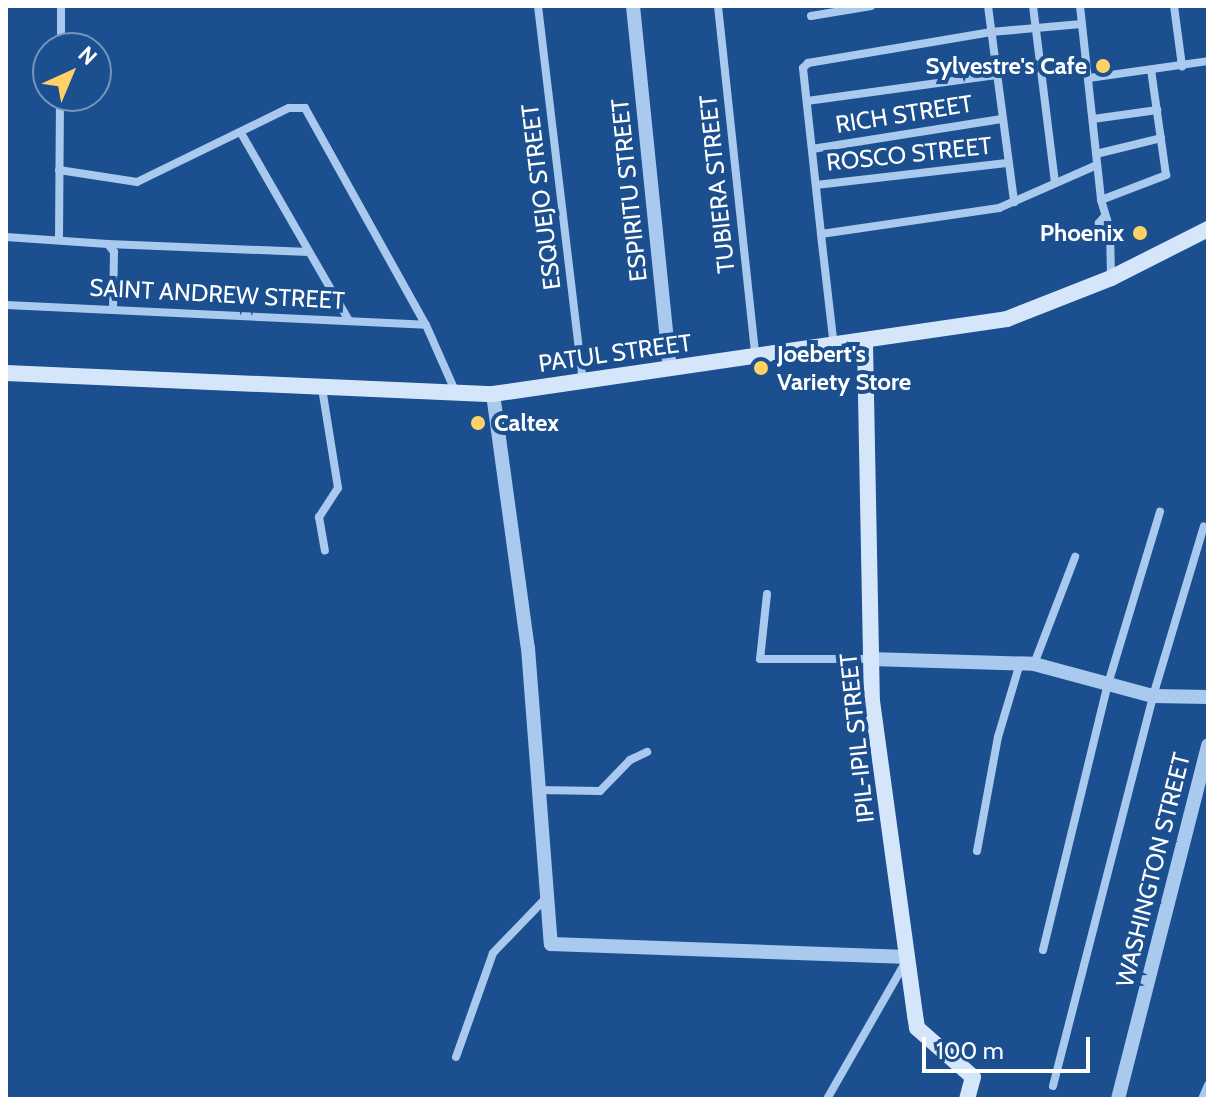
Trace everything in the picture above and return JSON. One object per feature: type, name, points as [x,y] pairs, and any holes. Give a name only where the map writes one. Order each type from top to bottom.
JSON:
[{"type":"main road","name":"PATUL STREET","points":[[6,373],[493,394],[834,348],[1007,319],[1111,278],[1208,229]]},
{"type":"main road","name":"IPIL-IPIL STREET","points":[[865,343],[870,659],[917,1028],[973,1077],[967,1099]]},
{"type":"street","points":[[61,6],[61,32]]},
{"type":"street","name":"ESQUEJO STREET","points":[[538,6],[583,382]]},
{"type":"street","name":"ESPIRITU STREET","points":[[633,6],[670,369]]},
{"type":"street","name":"TUBIERA STREET","points":[[718,6],[755,358]]},
{"type":"street","points":[[811,16],[871,6]]},
{"type":"street","points":[[988,6],[1014,202]]},
{"type":"street","points":[[1033,6],[1055,183]]},
{"type":"street","points":[[1080,6],[1101,200],[1111,235],[1107,240],[1111,278]]},
{"type":"street","points":[[1174,6],[1182,66]]},
{"type":"street","points":[[834,348],[803,68],[817,61],[991,32],[1082,24]]},
{"type":"street","points":[[1089,78],[1208,61]]},
{"type":"street","points":[[1101,200],[1164,178],[1151,70]]},
{"type":"street","points":[[807,101],[996,75]]},
{"type":"street","points":[[59,170],[137,182],[289,108],[305,108],[426,325],[457,394]]},
{"type":"street","points":[[1093,119],[1157,110]]},
{"type":"street","points":[[59,239],[60,112]]},
{"type":"street","name":"RICH STREET","points":[[812,149],[1002,119]]},
{"type":"street","points":[[241,133],[349,321]]},
{"type":"street","points":[[1096,154],[1161,138]]},
{"type":"street","name":"ROSCO STREET","points":[[816,185],[1007,163]]},
{"type":"street","points":[[821,234],[983,212],[1014,202],[1097,165]]},
{"type":"street","points":[[6,237],[309,252]]},
{"type":"street","points":[[108,244],[114,252],[113,308]]},
{"type":"street","name":"SAINT ANDREW STREET","points":[[6,305],[426,325]]},
{"type":"street","points":[[322,388],[338,488],[319,517],[325,550]]},
{"type":"street","points":[[493,394],[528,648],[545,899],[551,944],[559,948],[908,957],[827,1099]]},
{"type":"street","points":[[1043,950],[1108,684],[1160,512]]},
{"type":"street","points":[[1053,1086],[1153,696],[1204,526]]},
{"type":"street","points":[[977,851],[998,737],[1075,557]]},
{"type":"street","points":[[767,594],[760,659],[1027,664],[1153,696],[1208,697]]},
{"type":"street","name":"WASHINGTON STREET","points":[[1118,1099],[1208,745]]},
{"type":"street","points":[[537,790],[600,791],[630,760],[647,752]]},
{"type":"street","points":[[456,1057],[488,961],[545,899]]},
{"type":"street","points":[[1202,1099],[1208,1085]]},
{"type":"place","name":"Sylvestre's Cafe","points":[[1103,66]]},
{"type":"place","name":"Phoenix","points":[[1140,233]]},
{"type":"place","name":"Joebert's Variety Store","points":[[761,368]]},
{"type":"place","name":"Caltex","points":[[478,423]]}]
